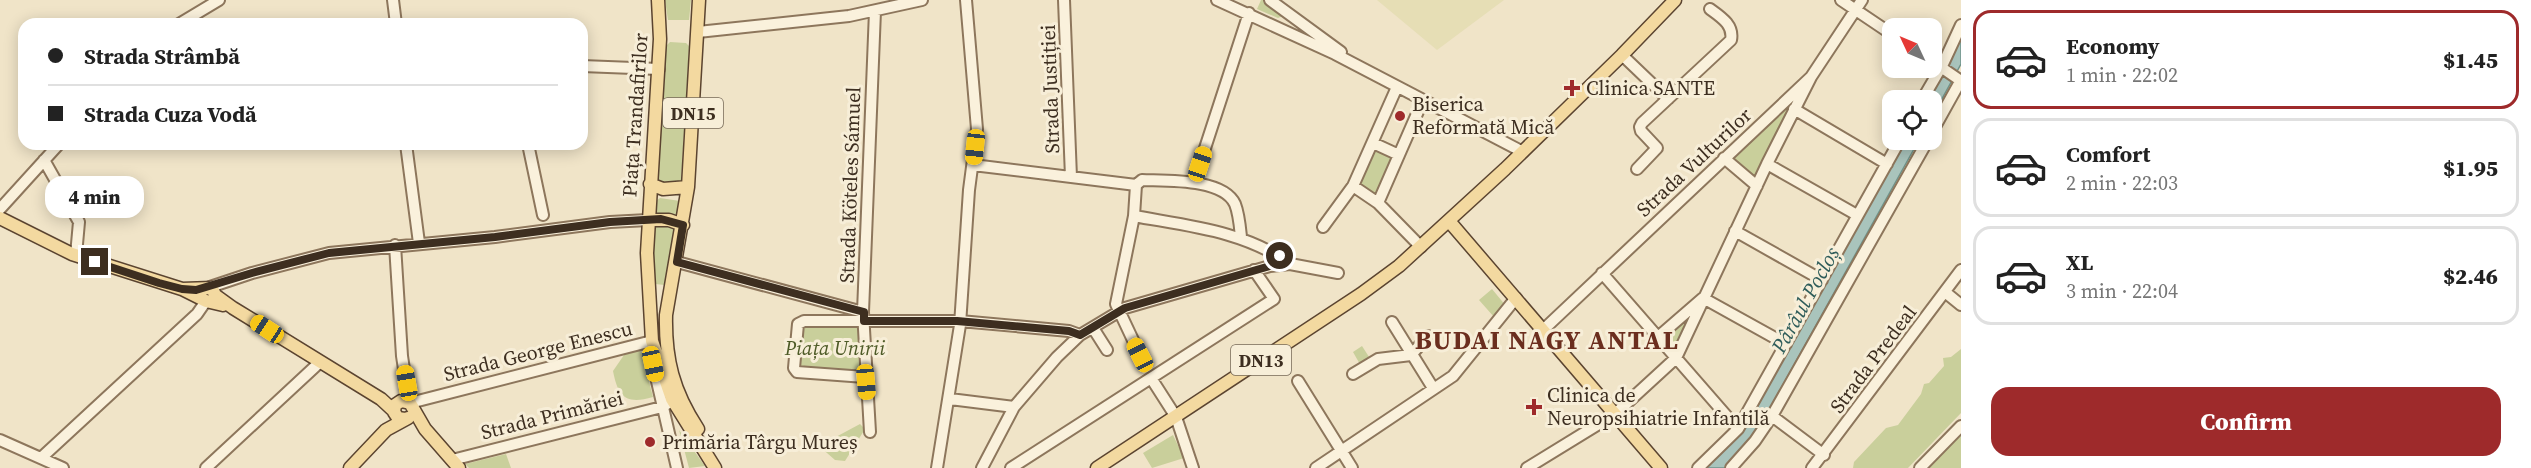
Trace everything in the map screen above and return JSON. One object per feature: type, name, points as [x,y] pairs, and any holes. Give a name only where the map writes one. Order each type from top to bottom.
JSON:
[{"type":"main road","name":"Piața Trandafirilor","points":[[658,0],[659,69],[648,220],[648,292],[652,341],[670,398]]},
{"type":"main road","name":"DN15","points":[[699,0],[688,187],[677,262],[666,315],[667,359],[670,398],[693,421],[723,468]]},
{"type":"main road","name":"DN13","points":[[1097,468],[1370,288],[1421,247],[1623,55],[1674,0]]},
{"type":"main road","points":[[650,184],[663,189],[688,187]]},
{"type":"main road","points":[[0,218],[76,255],[182,289],[209,295],[319,363],[381,399],[404,409],[455,464]]},
{"type":"main road","points":[[648,220],[669,220],[683,225]]},
{"type":"main road","points":[[1449,222],[1661,468]]},
{"type":"main road","points":[[648,292],[658,297],[671,293]]},
{"type":"main road","points":[[670,398],[715,468]]},
{"type":"main road","points":[[351,468],[404,409]]},
{"type":"street","points":[[189,18],[219,0]]},
{"type":"street","points":[[393,0],[395,18]]},
{"type":"street","points":[[698,32],[849,16],[922,0]]},
{"type":"street","points":[[937,468],[950,399],[960,321],[969,190],[977,129],[966,0]]},
{"type":"street","name":"Strada Justiției","points":[[1065,0],[1071,177]]},
{"type":"street","points":[[1218,0],[1279,26],[1523,152]]},
{"type":"street","points":[[1270,0],[1367,72]]},
{"type":"street","points":[[1841,0],[1859,5],[1882,25]]},
{"type":"street","name":"Strada Vulturilor","points":[[1543,330],[1811,77],[1859,5]]},
{"type":"street","points":[[1636,169],[1657,148],[1640,127],[1731,40],[1730,27],[1710,9]]},
{"type":"street","name":"Strada Köteles Sámuel","points":[[870,432],[864,317],[875,11]]},
{"type":"street","points":[[1194,182],[1249,13]]},
{"type":"street","points":[[1279,26],[1286,23],[1288,14]]},
{"type":"street","points":[[1942,55],[1961,25]]},
{"type":"street","points":[[1623,55],[1668,99]]},
{"type":"street","points":[[588,66],[659,69]]},
{"type":"street","points":[[1942,68],[1961,80],[1942,114]]},
{"type":"street","points":[[1533,467],[1615,414],[1676,358],[1767,164],[1811,77]]},
{"type":"street","points":[[1323,227],[1353,186],[1397,87]]},
{"type":"street","points":[[1378,203],[1424,100]]},
{"type":"street","points":[[1794,109],[1887,164]]},
{"type":"street","points":[[1373,143],[1399,155]]},
{"type":"street","points":[[0,209],[53,150]]},
{"type":"street","points":[[407,150],[418,243]]},
{"type":"street","points":[[529,150],[543,220]]},
{"type":"street","points":[[1698,468],[1738,429],[1895,150]]},
{"type":"street","points":[[1731,468],[1755,441],[1772,416],[1922,150]]},
{"type":"street","points":[[1724,158],[1757,186]]},
{"type":"street","points":[[44,160],[79,222],[76,255]]},
{"type":"street","points":[[1767,164],[1857,215]]},
{"type":"street","points":[[973,165],[1136,185]]},
{"type":"street","points":[[1140,355],[1116,303],[1134,216],[1136,185],[1142,180],[1194,182],[1221,190],[1235,204],[1241,237]]},
{"type":"street","points":[[1353,186],[1378,203],[1421,247]]},
{"type":"street","points":[[1134,216],[1241,237],[1270,249],[1290,264]]},
{"type":"street","points":[[41,458],[197,314],[209,295],[232,278],[329,253],[418,243],[543,220],[610,222],[648,220]]},
{"type":"street","points":[[1735,231],[1822,280]]},
{"type":"street","points":[[395,245],[402,356],[407,386],[404,409]]},
{"type":"street","points":[[1270,249],[1270,266]]},
{"type":"street","points":[[677,262],[864,317]]},
{"type":"street","points":[[982,468],[1014,407],[1057,357],[1080,335],[1118,311],[1270,266],[1290,264],[1338,273]]},
{"type":"street","points":[[1011,468],[1274,298],[1254,270]]},
{"type":"street","name":"Strada Predeal","points":[[1812,468],[1961,270]]},
{"type":"street","points":[[1602,273],[1738,429]]},
{"type":"street","points":[[1945,292],[1961,305]]},
{"type":"street","points":[[1316,468],[1452,376],[1462,367],[1516,298]]},
{"type":"street","points":[[1658,337],[1703,298]]},
{"type":"street","points":[[1703,298],[1785,344]]},
{"type":"street","points":[[866,377],[799,373],[794,368],[800,322],[864,317],[960,321],[1069,331],[1080,335]]},
{"type":"street","points":[[1392,322],[1433,388]]},
{"type":"street","points":[[1093,328],[1107,350]]},
{"type":"street","points":[[1353,374],[1378,359],[1412,355],[1428,336]]},
{"type":"street","name":"Strada George Enescu","points":[[404,409],[652,341],[667,359]]},
{"type":"street","points":[[206,468],[319,363]]},
{"type":"street","points":[[1151,378],[1176,417],[1193,468]]},
{"type":"street","points":[[1298,381],[1352,468]]},
{"type":"street","points":[[670,398],[677,468]]},
{"type":"street","name":"Strada Primăriei","points":[[455,464],[670,398]]},
{"type":"street","points":[[950,399],[1014,407]]},
{"type":"street","points":[[1772,416],[1824,455]]},
{"type":"street","points":[[1920,468],[1961,426]]},
{"type":"street","points":[[0,440],[63,468]]},
{"type":"shaded area","points":[[1377,0],[1504,0],[1437,50]]},
{"type":"green space","points":[[665,0],[691,0],[689,20],[668,20]]},
{"type":"green space","points":[[1261,0],[1266,0],[1284,15],[1278,18],[1257,9]]},
{"type":"green space","points":[[670,42],[686,43],[689,46],[681,182],[679,184],[659,183],[657,180],[666,46]]},
{"type":"green space","points":[[1786,104],[1791,107],[1756,182],[1727,158]]},
{"type":"green space","points":[[1376,142],[1399,151],[1377,200],[1356,186]]},
{"type":"green space","points":[[660,198],[680,201],[679,215],[656,213],[656,201]]},
{"type":"green space","points":[[657,225],[676,227],[665,285],[655,284],[653,281],[653,230]]},
{"type":"green space","points":[[1492,289],[1506,306],[1494,317],[1479,300]]},
{"type":"green space","points":[[1685,320],[1687,323],[1675,349],[1665,337]]},
{"type":"green space","name":"Piața Unirii","points":[[864,321],[865,377],[799,373],[798,325]]},
{"type":"green space","points":[[1362,346],[1371,360],[1361,366],[1353,352]]},
{"type":"green space","points":[[1961,349],[1961,413],[1908,468],[1853,468],[1854,462],[1886,428],[1898,425],[1921,394],[1924,384],[1929,383],[1944,366],[1943,358],[1951,357]]},
{"type":"green space","points":[[641,350],[653,397],[636,400],[625,397],[621,393],[613,371],[624,355]]},
{"type":"green space","points":[[860,424],[865,429],[845,461],[835,460],[819,446]]},
{"type":"green space","points":[[679,430],[705,466],[689,468]]},
{"type":"green space","points":[[1961,430],[1961,468],[1925,468]]},
{"type":"green space","points":[[1173,435],[1184,458],[1152,468],[1143,453]]},
{"type":"green space","points":[[506,454],[511,468],[469,468],[465,464]]},
{"type":"water","points":[[1961,31],[1961,64],[1942,99],[1942,90],[1930,90],[1936,78],[1942,78],[1942,67]]},
{"type":"water","name":"Pârâul Pocloș","points":[[1897,150],[1913,150],[1771,406],[1745,446],[1725,468],[1705,468],[1737,436]]},
{"type":"place","name":"Clinica SANTE","points":[[1572,88]]},
{"type":"place","name":"Biserica Reformată Mică","points":[[1400,116]]},
{"type":"place","name":"Clinica de Neuropsihiatrie Infantilă","points":[[1534,407]]},
{"type":"place","name":"Primăria Târgu Mureș","points":[[650,442]]},
{"type":"district","name":"BUDAI NAGY ANTAL","points":[[1547,340]]},
{"type":"route","points":[[95,262],[159,283],[196,290],[232,278],[329,253],[495,237],[610,222],[661,219],[683,225],[677,262],[864,312],[864,321],[963,321],[1069,331],[1080,335],[1125,308],[1270,266],[1270,249],[1280,256]]}]
